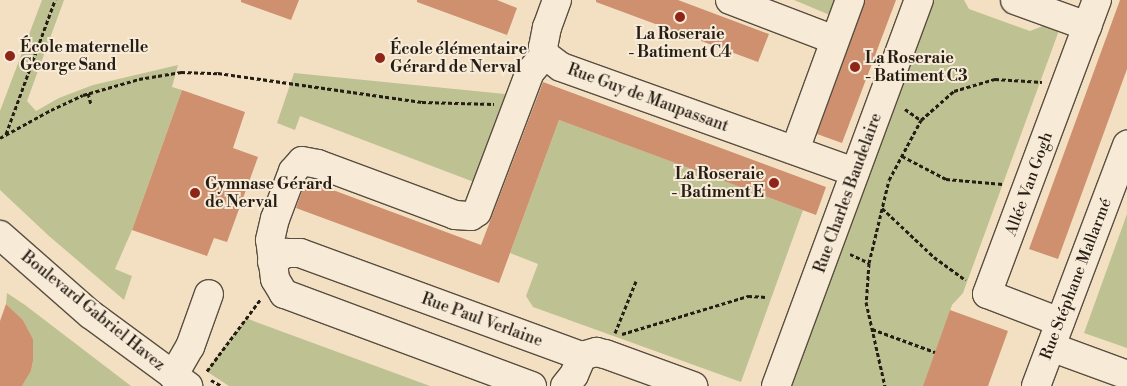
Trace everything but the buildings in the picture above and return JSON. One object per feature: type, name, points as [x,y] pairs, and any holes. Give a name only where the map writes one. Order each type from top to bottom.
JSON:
[{"type":"street","points":[[532,386],[293,299],[284,294],[273,270],[272,230],[293,171],[302,161],[318,164],[455,215],[472,216],[481,206],[530,72],[534,65],[545,55],[544,38],[557,0]]},
{"type":"street","points":[[730,0],[835,40]]},
{"type":"street","points":[[795,150],[850,0]]},
{"type":"street","name":"Rue Charles Baudelaire","points":[[776,386],[919,0]]},
{"type":"street","points":[[1015,0],[1087,26]]},
{"type":"street","name":"Allée Van Gogh","points":[[988,294],[1097,0]]},
{"type":"street","name":"Rue Guy de Maupassant","points":[[545,55],[561,67],[856,172]]},
{"type":"street","name":"Rue Stéphane Mallarmé","points":[[1036,386],[1127,145]]},
{"type":"street","name":"Boulevard Gabriel Havez","points":[[0,234],[90,314],[188,379]]},
{"type":"street","name":"Rue Paul Verlaine","points":[[273,270],[286,253],[300,253],[582,356],[596,352],[605,354],[693,386]]},
{"type":"street","points":[[188,379],[190,347],[209,294]]},
{"type":"street","points":[[988,294],[1060,322]]},
{"type":"street","points":[[1051,347],[1127,375]]},
{"type":"street","points":[[565,386],[574,375],[582,356]]},
{"type":"path","points":[[6,135],[55,0]]},
{"type":"path","points":[[0,138],[50,110],[88,94],[139,79],[181,72],[218,73],[422,102],[518,104]]},
{"type":"path","points":[[885,386],[866,302],[869,263],[889,180],[921,120],[954,91],[995,79],[1066,84]]},
{"type":"path","points":[[88,94],[92,104]]},
{"type":"path","points":[[902,156],[946,179],[993,184],[1028,184]]},
{"type":"path","points":[[882,208],[934,257],[988,294]]},
{"type":"path","points":[[829,244],[869,263]]},
{"type":"path","points":[[188,379],[273,270]]},
{"type":"path","points":[[636,281],[614,336],[748,296],[766,297]]},
{"type":"path","points":[[872,328],[935,352]]},
{"type":"green space","points":[[42,0],[64,0],[27,101],[36,111],[59,98],[93,85],[178,65],[172,87],[182,90],[132,230],[115,269],[132,276],[124,300],[49,236],[0,190],[0,111]]},
{"type":"green space","points":[[794,0],[844,0],[837,18]]},
{"type":"green space","points":[[934,0],[964,0],[969,9],[1030,31],[1053,22],[1061,25],[963,293],[952,305],[924,384],[929,386],[790,386]]},
{"type":"green space","points":[[294,73],[505,94],[504,104],[474,182],[300,116],[295,130],[277,123]]},
{"type":"green space","points":[[559,120],[803,210],[741,382],[533,307],[526,296],[538,264],[510,253]]},
{"type":"green space","points":[[1127,214],[1127,348],[1084,333]]},
{"type":"green space","points":[[7,293],[131,386],[22,386],[31,371],[33,339],[23,320],[6,304]]},
{"type":"green space","points":[[246,318],[430,386],[229,386],[206,371]]},
{"type":"place","name":"La Roseraie - Batiment C4","points":[[680,17]]},
{"type":"place","name":"École maternelle George Sand","points":[[10,56]]},
{"type":"place","name":"École élémentaire Gérard de Nerval","points":[[380,58]]},
{"type":"place","name":"La Roseraie - Batiment C3","points":[[855,67]]},
{"type":"place","name":"La Roseraie - Batiment E","points":[[774,183]]},
{"type":"place","name":"Gymnase Gérard de Nerval","points":[[195,193]]}]
